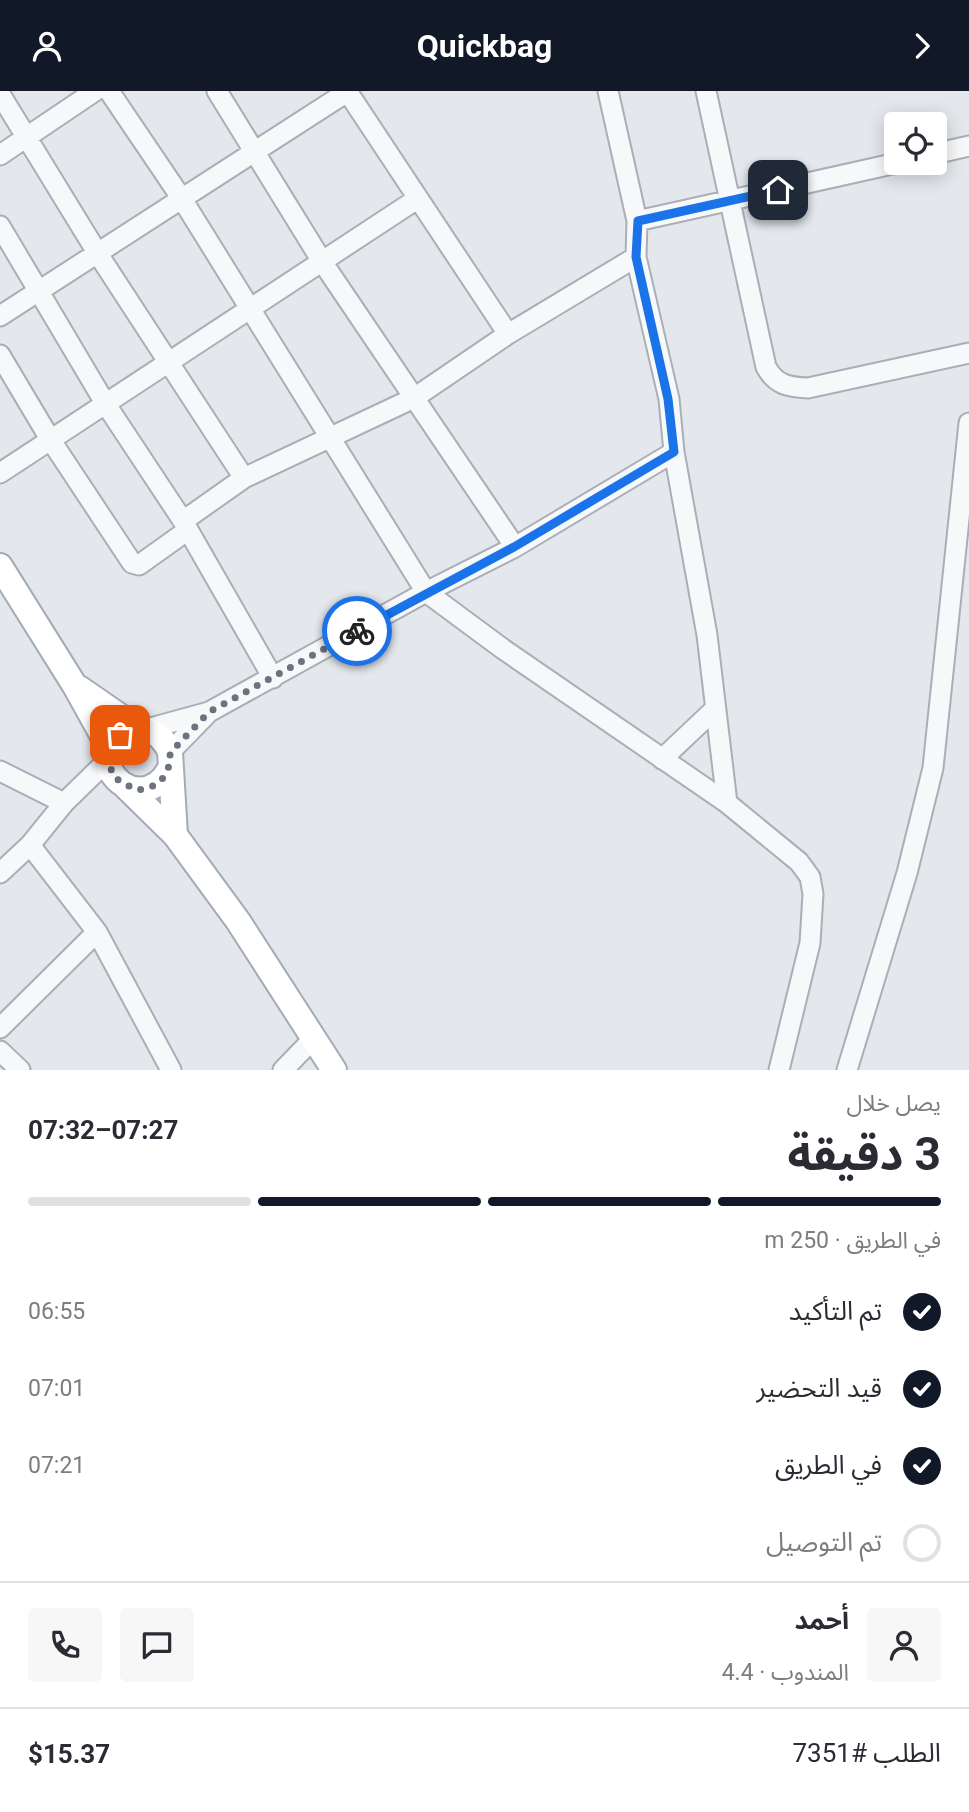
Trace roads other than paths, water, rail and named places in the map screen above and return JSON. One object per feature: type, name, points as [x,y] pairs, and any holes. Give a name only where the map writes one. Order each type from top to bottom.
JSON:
[{"type":"main road","points":[[0,566],[75,686],[115,769],[176,835],[315,1037],[334,1070]]},
{"type":"main road","points":[[75,686],[165,742],[176,835]]},
{"type":"main road","points":[[115,769],[120,735],[142,729]]},
{"type":"main road","points":[[115,769],[136,790],[156,785],[169,761]]},
{"type":"street","points":[[0,155],[95,91]]},
{"type":"street","points":[[109,91],[182,199],[426,592],[727,803],[799,862],[810,877],[814,894],[810,943],[779,1070]]},
{"type":"street","points":[[217,91],[323,263],[514,547]]},
{"type":"street","points":[[608,91],[638,221],[636,257],[668,399],[674,452],[707,635],[727,803]]},
{"type":"street","points":[[706,91],[766,367],[780,384],[808,388],[969,353]]},
{"type":"street","points":[[0,316],[347,92],[508,334]]},
{"type":"street","points":[[0,94],[98,254],[244,478]]},
{"type":"street","points":[[947,151],[969,146]]},
{"type":"street","points":[[638,221],[884,166]]},
{"type":"street","points":[[0,473],[249,307],[323,263],[418,199]]},
{"type":"street","points":[[0,226],[105,403],[185,526],[273,678]]},
{"type":"street","points":[[0,355],[50,439],[132,563],[139,565],[149,561],[185,526],[244,478],[414,398],[508,334],[636,257]]},
{"type":"street","points":[[847,1070],[907,873],[933,768],[969,423]]},
{"type":"street","points":[[142,729],[209,712],[426,592],[514,547],[674,452]]},
{"type":"street","points":[[662,759],[715,709]]},
{"type":"street","points":[[169,761],[209,712]]},
{"type":"street","points":[[0,873],[30,845],[71,797],[115,769]]},
{"type":"street","points":[[0,771],[71,797]]},
{"type":"street","points":[[30,845],[97,932],[171,1070]]},
{"type":"street","points":[[0,1028],[97,932]]},
{"type":"street","points":[[283,1070],[315,1037]]},
{"type":"street","points":[[0,1051],[20,1070]]}]
